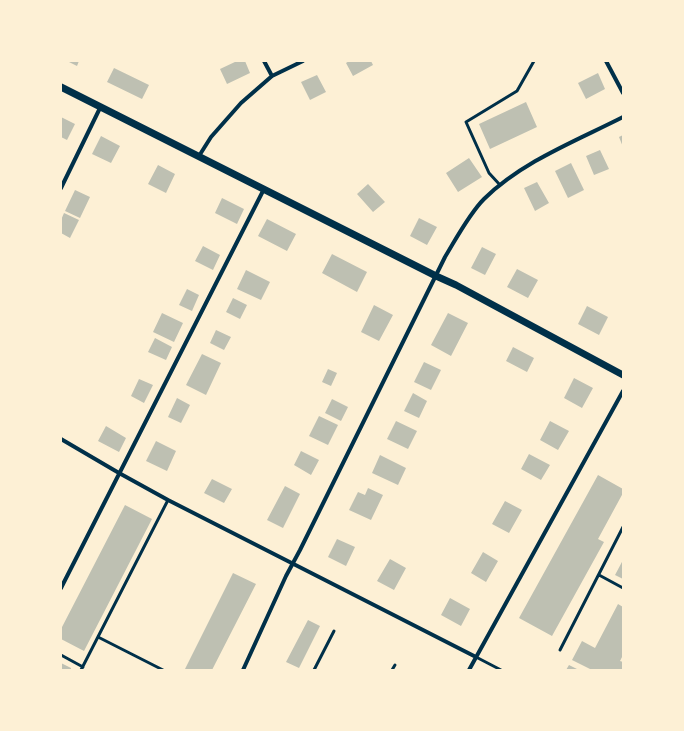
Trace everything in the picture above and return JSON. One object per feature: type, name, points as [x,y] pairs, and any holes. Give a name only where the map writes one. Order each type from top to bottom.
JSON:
[{"type":"street","points":[[264,61],[272,76]]},
{"type":"street","points":[[199,156],[210,137],[241,103],[272,76],[303,61]]},
{"type":"street","points":[[606,61],[623,93]]},
{"type":"street","points":[[61,87],[100,108],[456,285],[623,375]]},
{"type":"street","points":[[61,188],[100,108]]},
{"type":"street","points":[[243,670],[286,576],[445,257],[464,227],[484,200],[500,186],[540,158],[623,117]]},
{"type":"street","points":[[61,588],[264,189]]},
{"type":"street","points":[[469,670],[623,391]]},
{"type":"street","points":[[61,439],[168,500],[476,657]]},
{"type":"lane","points":[[500,186],[489,173],[466,122],[517,91],[534,61]]},
{"type":"lane","points":[[61,655],[82,668],[168,500]]},
{"type":"lane","points":[[560,650],[623,527]]},
{"type":"lane","points":[[599,575],[623,588]]},
{"type":"lane","points":[[314,670],[334,632]]},
{"type":"lane","points":[[98,637],[163,670]]},
{"type":"lane","points":[[476,657],[501,670]]},
{"type":"lane","points":[[392,670],[395,665]]},
{"type":"building","points":[[67,61],[79,61],[77,66]]},
{"type":"building","points":[[237,61],[245,61],[250,73],[227,84],[220,69]]},
{"type":"building","points":[[349,61],[371,61],[373,65],[353,76],[346,63]]},
{"type":"building","points":[[114,68],[149,85],[142,99],[107,82]]},
{"type":"building","points":[[598,73],[605,89],[586,99],[578,83]]},
{"type":"building","points":[[317,75],[326,92],[310,100],[301,82]]},
{"type":"building","points":[[526,102],[537,127],[490,149],[479,124]]},
{"type":"building","points":[[61,117],[75,124],[67,140],[61,137]]},
{"type":"building","points":[[623,135],[623,147],[619,137]]},
{"type":"building","points":[[101,136],[120,146],[111,163],[92,154]]},
{"type":"building","points":[[600,150],[609,169],[594,175],[586,156]]},
{"type":"building","points":[[469,158],[482,177],[458,192],[446,173]]},
{"type":"building","points":[[571,163],[584,190],[568,198],[555,171]]},
{"type":"building","points":[[158,165],[175,174],[166,193],[148,184]]},
{"type":"building","points":[[537,182],[549,203],[535,211],[524,188]]},
{"type":"building","points":[[368,184],[385,202],[373,212],[357,194]]},
{"type":"building","points":[[75,190],[90,197],[80,218],[65,211]]},
{"type":"building","points":[[222,198],[244,209],[237,224],[215,213]]},
{"type":"building","points":[[64,213],[79,220],[70,238],[61,233],[61,220]]},
{"type":"building","points":[[419,218],[437,227],[427,245],[410,236]]},
{"type":"building","points":[[267,219],[296,234],[287,251],[258,236]]},
{"type":"building","points":[[203,246],[220,255],[213,270],[195,261]]},
{"type":"building","points":[[482,247],[496,254],[485,275],[471,268]]},
{"type":"building","points":[[332,254],[367,272],[357,292],[322,273]]},
{"type":"building","points":[[517,269],[538,280],[528,298],[507,287]]},
{"type":"building","points":[[246,270],[270,282],[261,300],[237,289]]},
{"type":"building","points":[[187,289],[199,295],[192,311],[179,305]]},
{"type":"building","points":[[233,298],[247,305],[240,319],[226,312]]},
{"type":"building","points":[[374,305],[393,315],[379,341],[361,332]]},
{"type":"building","points":[[587,306],[608,317],[599,335],[578,324]]},
{"type":"building","points":[[162,313],[183,323],[174,342],[153,332]]},
{"type":"building","points":[[448,313],[468,323],[451,356],[431,345]]},
{"type":"building","points":[[216,330],[231,337],[224,350],[210,343]]},
{"type":"building","points":[[155,338],[172,347],[166,360],[148,352]]},
{"type":"building","points":[[513,347],[534,358],[527,372],[506,361]]},
{"type":"building","points":[[202,354],[221,363],[206,395],[186,385]]},
{"type":"building","points":[[424,362],[441,370],[431,390],[414,382]]},
{"type":"building","points":[[328,369],[337,373],[331,386],[322,382]]},
{"type":"building","points":[[574,378],[593,388],[582,408],[564,398]]},
{"type":"building","points":[[139,379],[153,385],[144,403],[131,396]]},
{"type":"building","points":[[413,393],[427,401],[419,418],[404,411]]},
{"type":"building","points":[[177,398],[190,405],[181,423],[168,417]]},
{"type":"building","points":[[332,399],[348,407],[341,421],[325,413]]},
{"type":"building","points":[[319,416],[338,425],[328,445],[309,436]]},
{"type":"building","points":[[396,421],[417,431],[408,449],[387,439]]},
{"type":"building","points":[[550,421],[569,431],[558,450],[540,440]]},
{"type":"building","points":[[106,426],[126,438],[119,452],[98,441]]},
{"type":"building","points":[[156,441],[176,451],[167,471],[146,461]]},
{"type":"building","points":[[301,451],[319,460],[311,475],[294,465]]},
{"type":"building","points":[[529,454],[550,465],[541,480],[521,469]]},
{"type":"building","points":[[380,455],[406,468],[398,485],[372,473]]},
{"type":"building","points":[[598,475],[623,489],[623,493],[598,539],[604,542],[552,636],[519,618]]},
{"type":"building","points":[[212,479],[232,489],[224,503],[204,493]]},
{"type":"building","points":[[285,486],[300,494],[283,528],[267,520]]},
{"type":"building","points":[[368,488],[383,495],[371,520],[349,510],[358,492],[365,495]]},
{"type":"building","points":[[505,501],[522,510],[509,533],[492,524]]},
{"type":"building","points":[[125,505],[152,519],[84,651],[61,639],[61,629]]},
{"type":"building","points":[[337,539],[355,547],[346,566],[328,557]]},
{"type":"building","points":[[483,552],[498,561],[486,582],[471,573]]},
{"type":"building","points":[[390,559],[406,568],[394,590],[377,581]]},
{"type":"building","points":[[623,560],[623,579],[615,575]]},
{"type":"building","points":[[233,573],[256,584],[212,670],[187,670],[185,669]]},
{"type":"building","points":[[450,598],[470,609],[461,626],[441,615]]},
{"type":"building","points":[[618,604],[623,607],[623,655],[620,661],[623,662],[623,670],[592,670],[572,660],[582,641],[595,648]]},
{"type":"building","points":[[308,620],[320,626],[299,668],[286,662]]},
{"type":"building","points":[[61,663],[71,668],[71,670],[61,670]]},
{"type":"building","points":[[569,665],[579,670],[566,670]]}]
